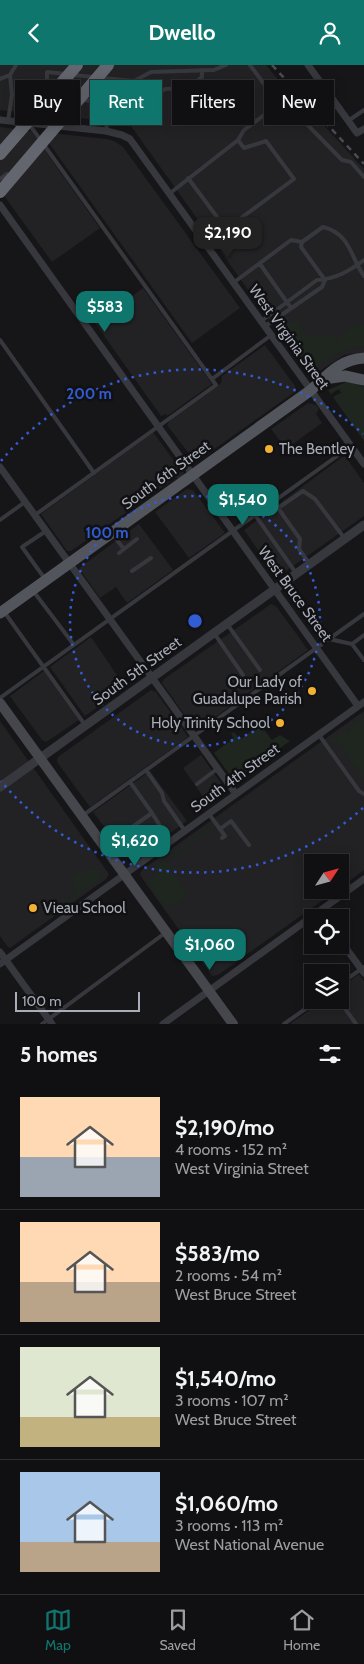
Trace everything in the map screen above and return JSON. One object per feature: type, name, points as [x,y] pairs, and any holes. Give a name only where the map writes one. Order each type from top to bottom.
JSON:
[{"type":"highway","points":[[0,154],[77,65]]},
{"type":"highway","points":[[0,192],[108,65]]},
{"type":"main road","name":"South 6th Street","points":[[2,612],[311,390],[336,366],[350,359],[364,358]]},
{"type":"main road","points":[[324,379],[345,376],[364,380]]},
{"type":"main road","points":[[0,703],[233,1024]]},
{"type":"street","points":[[308,65],[357,133],[364,129]]},
{"type":"street","name":"West Virginia Street","points":[[0,120],[15,122]]},
{"type":"street","name":"West Virginia Street","points":[[40,125],[106,131],[130,139],[262,325],[364,464]]},
{"type":"street","name":"West Bruce Street","points":[[0,205],[317,648],[361,704]]},
{"type":"street","points":[[0,467],[236,794]]},
{"type":"street","name":"South 5th Street","points":[[0,787],[364,525]]},
{"type":"street","name":"South 4th Street","points":[[3,962],[361,704]]},
{"type":"street","points":[[328,909],[364,879]]},
{"type":"street","points":[[163,1024],[304,926]]},
{"type":"street","points":[[0,952],[3,962],[48,1022]]},
{"type":"street","points":[[349,952],[363,970]]},
{"type":"lane","points":[[8,121],[12,95],[10,75],[16,65]]},
{"type":"lane","points":[[90,100],[47,96],[47,72],[134,81],[151,72],[214,70],[226,65]]},
{"type":"lane","points":[[250,65],[264,84]]},
{"type":"lane","points":[[162,91],[188,88],[202,77],[202,71]]},
{"type":"lane","points":[[0,79],[10,75]]},
{"type":"lane","points":[[348,121],[364,110]]},
{"type":"lane","points":[[169,194],[238,140],[244,130],[264,115]]},
{"type":"lane","points":[[30,125],[216,385],[35,515]]},
{"type":"lane","points":[[106,131],[107,125]]},
{"type":"lane","points":[[308,125],[342,160],[351,162],[364,177]]},
{"type":"lane","points":[[188,178],[226,229],[294,179],[266,141],[244,148],[238,140]]},
{"type":"lane","points":[[0,179],[7,174]]},
{"type":"lane","points":[[232,283],[291,240],[302,241],[324,227],[332,229],[342,237],[353,252],[356,265],[364,276]]},
{"type":"lane","points":[[262,325],[322,287],[324,280],[302,247],[302,241]]},
{"type":"lane","points":[[262,325],[286,302],[317,280],[345,274],[364,260]]},
{"type":"lane","points":[[260,264],[291,308]]},
{"type":"lane","points":[[212,379],[270,336]]},
{"type":"lane","points":[[0,340],[94,473]]},
{"type":"lane","points":[[0,699],[351,446]]},
{"type":"lane","points":[[310,564],[299,549],[300,539],[278,508],[303,491],[315,499],[344,539]]},
{"type":"lane","points":[[0,520],[25,502]]},
{"type":"lane","points":[[255,515],[296,574]]},
{"type":"lane","points":[[46,531],[22,547],[46,580]]},
{"type":"lane","points":[[112,533],[124,549]]},
{"type":"lane","points":[[119,553],[137,539]]},
{"type":"lane","points":[[132,571],[151,558]]},
{"type":"lane","points":[[33,590],[74,645]]},
{"type":"lane","points":[[2,612],[86,726]]},
{"type":"lane","points":[[82,816],[364,614]]},
{"type":"lane","points":[[227,624],[260,669]]},
{"type":"lane","points":[[214,633],[243,675]]},
{"type":"lane","points":[[352,644],[364,635]]},
{"type":"lane","points":[[329,639],[352,644],[364,660]]},
{"type":"lane","points":[[318,735],[359,791],[364,795]]},
{"type":"lane","points":[[197,784],[218,769]]},
{"type":"lane","points":[[146,770],[162,793],[164,801],[185,831]]},
{"type":"lane","points":[[130,782],[170,842]]},
{"type":"lane","points":[[145,860],[125,832],[152,813]]},
{"type":"lane","points":[[209,814],[225,836],[222,838]]},
{"type":"lane","points":[[220,829],[231,821],[249,845]]},
{"type":"lane","points":[[134,845],[159,827]]},
{"type":"lane","points":[[48,1022],[167,932]]},
{"type":"lane","points":[[349,979],[363,970]]},
{"type":"lane","points":[[284,1024],[305,1009]]},
{"type":"lane","points":[[345,1009],[356,1024]]},
{"type":"shaded area","points":[[0,65],[266,65],[278,80],[264,80],[264,125],[324,125],[364,169],[364,352],[344,355],[315,374],[306,371],[129,125],[162,125],[162,80],[90,80],[90,119],[80,118],[80,80],[15,80],[15,112],[0,110]]},
{"type":"shaded area","points":[[0,127],[31,131],[100,228],[52,262],[0,190]]},
{"type":"shaded area","points":[[41,132],[107,139],[123,147],[240,308],[192,343]]},
{"type":"shaded area","points":[[143,288],[212,384],[167,416],[166,414],[161,416],[95,323]]},
{"type":"shaded area","points":[[283,317],[288,323],[298,319],[308,336],[325,337],[332,333],[336,339],[355,325],[357,327],[364,322],[364,346],[343,351],[311,369],[277,321]]},
{"type":"shaded area","points":[[265,345],[295,386],[296,391],[199,460],[194,460],[167,425],[170,420],[221,383],[222,376]]},
{"type":"shaded area","points":[[346,382],[364,387],[364,441],[333,397],[341,393],[339,389],[331,394],[328,390]]},
{"type":"shaded area","points":[[308,403],[316,405],[319,409],[316,414],[322,423],[286,449],[271,429]]},
{"type":"shaded area","points":[[153,432],[177,465],[181,466],[184,470],[183,476],[175,478],[71,551],[67,551],[41,514]]},
{"type":"shaded area","points":[[345,456],[364,483],[364,516],[283,573],[275,574],[244,530]]},
{"type":"shaded area","points":[[187,489],[193,490],[225,533],[189,558],[155,512]]},
{"type":"shaded area","points":[[139,524],[173,570],[127,603],[116,587],[100,598],[79,568]]},
{"type":"shaded area","points":[[271,604],[276,606],[308,650],[196,731],[162,683],[164,679]]},
{"type":"shaded area","points":[[91,637],[125,687],[85,716],[50,667]]},
{"type":"shaded area","points":[[44,671],[79,720],[46,742],[42,740],[10,696]]},
{"type":"shaded area","points":[[151,690],[156,692],[188,737],[90,807],[57,762],[58,757]]},
{"type":"shaded area","points":[[364,711],[364,870],[349,881],[349,854],[304,854],[304,899],[324,899],[310,909],[304,909],[304,914],[218,975],[212,976],[142,878],[140,874],[142,870]]},
{"type":"shaded area","points":[[364,717],[364,778],[337,741],[331,745],[329,742],[344,731],[350,735],[349,732],[352,730],[347,729]]},
{"type":"shaded area","points":[[269,718],[261,726],[272,740],[280,735],[290,741],[234,781],[214,753],[234,738],[231,734],[234,732],[240,740]]},
{"type":"shaded area","points":[[0,721],[109,874],[106,879],[10,948],[0,936]]},
{"type":"shaded area","points":[[201,755],[226,790],[225,793],[209,805],[183,768]]},
{"type":"shaded area","points":[[150,771],[187,821],[134,859],[129,859],[93,812]]},
{"type":"shaded area","points":[[213,825],[215,827],[166,862],[188,894],[167,909],[147,881],[158,873],[154,867]]},
{"type":"shaded area","points":[[93,867],[100,876],[100,879],[55,911],[52,910],[77,892],[70,879],[78,872],[84,873]]},
{"type":"shaded area","points":[[359,974],[364,981],[364,1024],[290,1024],[311,1009],[349,1009],[349,981]]},
{"type":"railway","points":[[272,65],[364,164]]},
{"type":"place","name":"The Bentley","points":[[269,449]]},
{"type":"place","name":"Our Lady of Guadalupe Parish","points":[[312,691]]},
{"type":"place","name":"Holy Trinity School","points":[[280,723]]},
{"type":"place","name":"Vieau School","points":[[33,908]]}]
